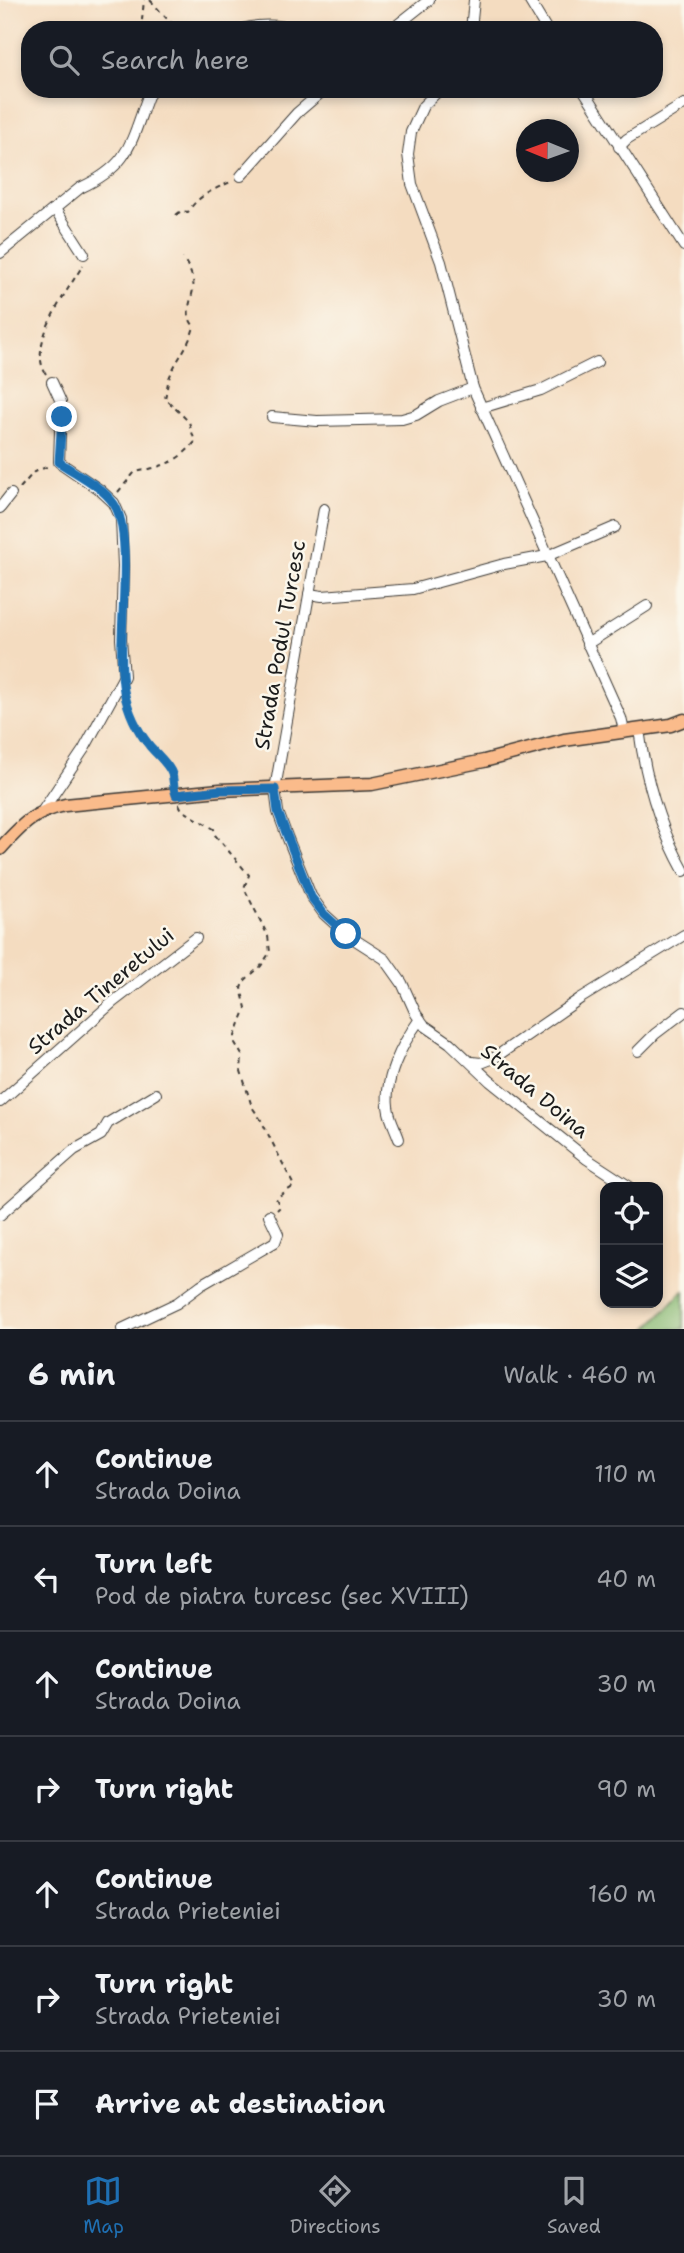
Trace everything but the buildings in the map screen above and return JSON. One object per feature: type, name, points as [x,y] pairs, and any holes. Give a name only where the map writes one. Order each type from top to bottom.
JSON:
[{"type":"main road","points":[[0,849],[43,810],[65,805],[220,790],[355,786],[392,781],[564,740],[671,725],[684,720]]},
{"type":"street","points":[[402,21],[429,0]]},
{"type":"street","points":[[472,21],[474,0]]},
{"type":"street","points":[[529,0],[542,21]]},
{"type":"street","points":[[0,253],[80,188],[95,181],[122,159],[149,98]]},
{"type":"street","points":[[241,176],[297,113],[314,98]]},
{"type":"street","points":[[431,98],[423,106],[411,132],[408,153],[412,184],[441,262],[473,388],[621,718],[624,731]]},
{"type":"street","points":[[588,98],[684,246]]},
{"type":"street","points":[[618,147],[684,104]]},
{"type":"street","points":[[55,209],[84,254]]},
{"type":"street","points":[[481,408],[541,390],[597,362]]},
{"type":"street","points":[[43,810],[84,749],[124,676],[121,639],[124,566],[121,519],[114,503],[100,490],[59,462],[61,402],[52,382]]},
{"type":"street","points":[[272,417],[317,421],[401,419],[416,415],[439,401],[473,388]]},
{"type":"street","points":[[0,508],[11,494]]},
{"type":"street","name":"Strada Podul Turcesc","points":[[268,789],[324,509]]},
{"type":"street","points":[[309,594],[322,596],[413,589],[504,564],[547,556],[615,527]]},
{"type":"street","points":[[587,644],[647,606]]},
{"type":"street","points":[[639,729],[646,776],[676,857],[684,871]]},
{"type":"street","name":"Strada Doina","points":[[268,789],[311,897],[324,914],[346,934],[385,959],[402,983],[420,1019],[472,1062],[490,1081],[587,1159],[622,1182]]},
{"type":"street","points":[[472,1062],[481,1063],[494,1058],[581,998],[684,935]]},
{"type":"street","name":"Strada Tineretului","points":[[0,1102],[113,1002],[196,939]]},
{"type":"street","points":[[638,1051],[684,1012]]},
{"type":"street","points":[[399,1139],[389,1111],[387,1093],[390,1078],[413,1028],[420,1019]]},
{"type":"street","points":[[0,1215],[74,1150],[101,1135],[108,1123],[156,1094]]},
{"type":"street","points":[[122,1329],[177,1303],[201,1285],[275,1242],[278,1234],[269,1215]]},
{"type":"path","points":[[142,21],[144,0]]},
{"type":"path","points":[[149,0],[169,21]]},
{"type":"path","points":[[176,215],[181,211],[188,212],[194,201],[241,176]]},
{"type":"path","points":[[52,382],[43,369],[42,340],[52,317],[84,263],[84,254]]},
{"type":"path","points":[[109,499],[126,486],[135,472],[154,469],[184,456],[195,442],[189,422],[165,398],[171,374],[178,358],[188,346],[194,326],[189,319],[194,282],[183,258]]},
{"type":"path","points":[[11,494],[34,472],[59,462]]},
{"type":"path","points":[[124,676],[123,687],[131,717],[148,744],[172,773],[172,785],[182,810],[214,830],[215,835],[248,875],[244,888],[268,936],[270,952],[241,988],[246,1008],[235,1043],[242,1055],[241,1071],[252,1107],[294,1186],[276,1198],[280,1207],[269,1215]]},
{"type":"green space","points":[[684,1291],[684,1329],[647,1329],[681,1293]]},
{"type":"route","points":[[62,417],[59,462],[100,490],[114,503],[121,519],[124,566],[121,639],[123,687],[131,717],[148,744],[172,773],[172,785],[176,795],[220,790],[275,789],[278,812],[311,897],[324,914],[346,934]]}]
